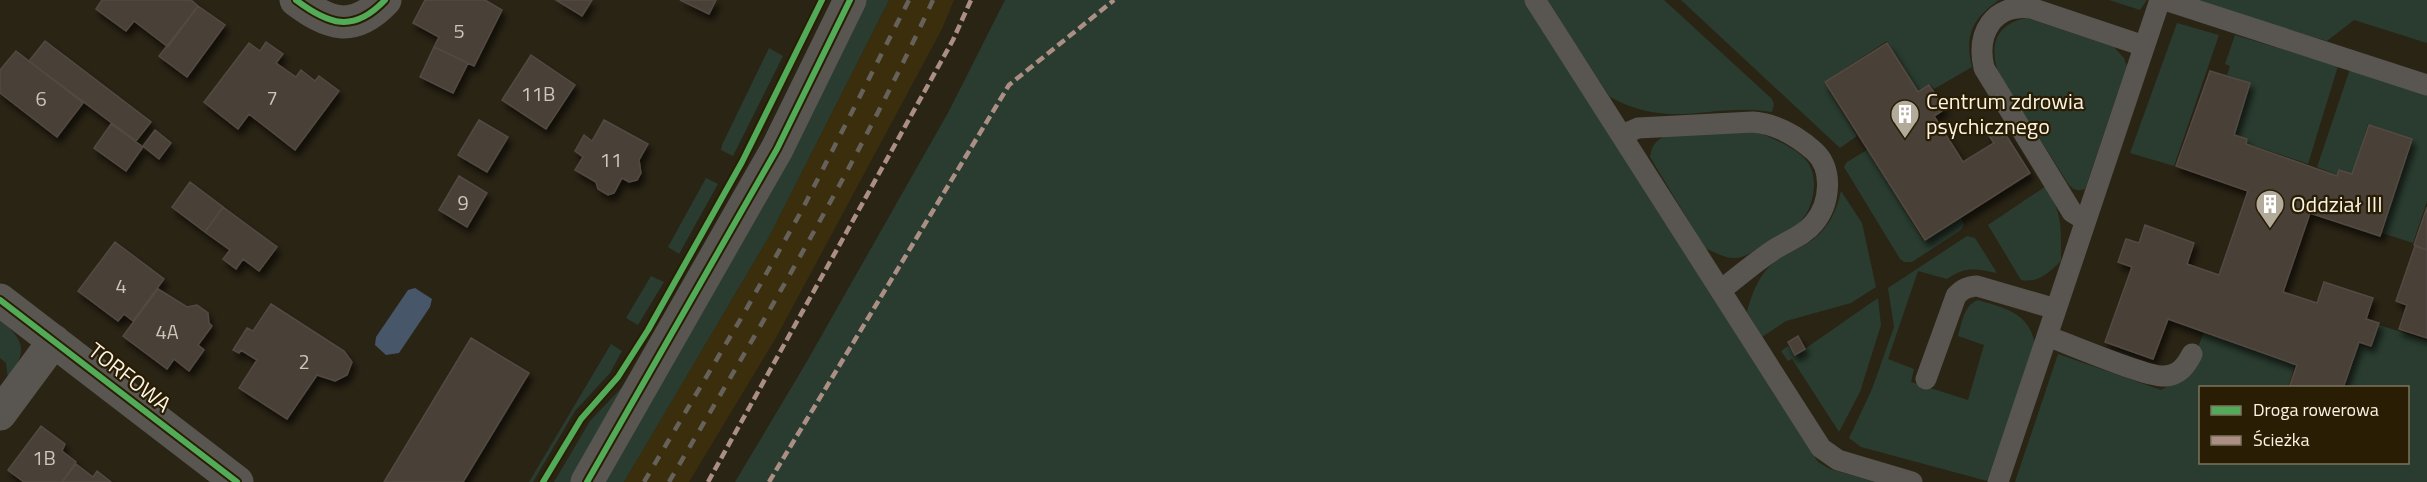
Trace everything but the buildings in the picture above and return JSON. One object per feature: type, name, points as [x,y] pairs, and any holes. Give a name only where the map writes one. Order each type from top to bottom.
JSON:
[{"type":"street","points":[[296,0],[317,16],[327,21],[338,22],[365,16],[385,0]]},
{"type":"street","points":[[587,482],[777,149],[850,0]]},
{"type":"street","name":"TORFOWA","points":[[0,300],[237,482]]},
{"type":"street","points":[[0,414],[54,341]]},
{"type":"lane","points":[[1535,0],[1821,448],[1838,460],[1912,482]]},
{"type":"lane","points":[[1998,482],[2160,0]]},
{"type":"lane","points":[[2165,0],[2427,85]]},
{"type":"lane","points":[[2085,220],[2072,212],[1984,68],[1982,56],[1985,35],[1997,15],[2019,7],[2031,8],[2144,46]]},
{"type":"lane","points":[[1622,135],[1638,128],[1768,124],[1803,141],[1821,159],[1828,176],[1827,191],[1823,207],[1815,222],[1801,235],[1766,255],[1721,290]]},
{"type":"lane","points":[[1926,379],[1956,296],[1967,287],[1993,290],[2056,309]]},
{"type":"lane","points":[[2047,336],[2154,376],[2175,374],[2182,370],[2192,354]]},
{"type":"shaded area","points":[[889,0],[954,0],[942,29],[777,336],[689,482],[624,482],[770,235]]},
{"type":"green space","points":[[866,0],[889,0],[770,235],[624,482],[601,482],[819,99]]},
{"type":"green space","points":[[1005,0],[1526,0],[1818,462],[1830,469],[1875,482],[735,482],[806,363],[949,111]]},
{"type":"green space","points":[[1546,0],[1664,0],[1772,99],[1774,104],[1772,112],[1730,110],[1672,114],[1632,107],[1610,97]]},
{"type":"green space","points":[[1681,0],[1999,0],[1983,14],[1973,28],[1969,46],[1972,67],[1934,89],[1930,84],[1918,91],[1887,41],[1824,82],[1857,136],[1840,148]]},
{"type":"green space","points":[[2109,0],[2147,0],[2140,10]]},
{"type":"green space","points":[[2191,0],[2427,0],[2427,43],[2354,20],[2327,41]]},
{"type":"green space","points":[[2027,18],[2114,47],[2124,58],[2127,66],[2085,189],[2074,189],[2067,182],[1999,74],[1994,54],[1997,37],[2008,25]]},
{"type":"green space","points":[[2177,23],[2219,35],[2174,166],[2130,153]]},
{"type":"green space","points":[[2235,35],[2338,66],[2308,164],[2246,143],[2248,139],[2234,135],[2250,83],[2227,75],[2230,66],[2225,64]]},
{"type":"green space","points":[[769,48],[783,56],[733,156],[721,150],[722,145]]},
{"type":"green space","points":[[2350,69],[2427,95],[2427,201],[2413,243],[2382,233],[2412,139],[2368,124],[2352,174],[2339,169],[2337,175],[2317,167]]},
{"type":"green space","points":[[1753,130],[1789,147],[1806,160],[1813,174],[1814,191],[1806,215],[1795,227],[1746,255],[1736,258],[1728,257],[1705,248],[1650,157],[1655,143],[1668,135]]},
{"type":"green space","points":[[1867,150],[1924,241],[1961,218],[1964,225],[1961,230],[1912,262],[1904,262],[1900,259],[1844,167],[1847,162]]},
{"type":"green space","points":[[706,178],[718,184],[679,254],[668,247]]},
{"type":"green space","points":[[2046,186],[2056,206],[2060,222],[2061,261],[2038,278],[2021,280],[1988,225]]},
{"type":"green space","points":[[1841,191],[1862,223],[1876,287],[1851,303],[1786,321],[1762,337],[1747,312],[1758,283],[1777,260],[1820,234],[1833,214]]},
{"type":"green space","points":[[1967,236],[1975,238],[1997,273],[1966,270],[1947,279],[1918,271],[1888,359],[1914,369],[1911,382],[1968,400],[1984,345],[1958,336],[1964,315],[1973,302],[1978,300],[2006,309],[2021,318],[2027,325],[2035,344],[1987,481],[1861,447],[1849,438],[1872,389],[1894,327],[1888,288]]},
{"type":"green space","points":[[651,276],[664,282],[638,325],[626,318]]},
{"type":"green space","points":[[1878,298],[1881,325],[1860,392],[1839,432],[1792,359],[1788,361],[1781,351],[1788,346],[1796,355]]},
{"type":"green space","points":[[0,320],[15,334],[21,347],[21,354],[8,379],[6,363],[0,358]]},
{"type":"green space","points":[[2379,325],[2427,340],[2427,482],[2015,482],[2058,354],[2161,390],[2182,373],[2197,350],[2204,332],[2295,365],[2288,386],[2199,386],[2199,464],[2409,464],[2409,386],[2344,386],[2359,344],[2371,348]]},
{"type":"green space","points":[[611,344],[622,351],[610,373],[575,411],[533,482],[529,482]]},
{"type":"green space","points":[[625,384],[574,482],[554,482],[590,421]]},
{"type":"water","points":[[415,288],[432,299],[430,307],[399,353],[386,355],[375,345],[376,337],[408,290]]},
{"type":"railway","points":[[644,482],[802,210],[909,0]]},
{"type":"railway","points":[[669,482],[840,184],[933,0]]},
{"type":"marked path","points":[[708,482],[953,40],[971,0]]},
{"type":"marked path","points":[[769,482],[1009,85],[1114,0]]},
{"type":"cycle path","points":[[296,0],[319,15],[341,22],[362,18],[385,0]]},
{"type":"cycle path","points":[[543,482],[581,419],[618,377],[648,330],[742,162],[822,0]]},
{"type":"cycle path","points":[[587,482],[777,149],[850,0]]},
{"type":"cycle path","points":[[0,300],[237,482]]},
{"type":"place","name":"Centrum zdrowia psychicznego","points":[[1905,140]]},
{"type":"place","name":"Oddział III","points":[[2270,230]]}]
